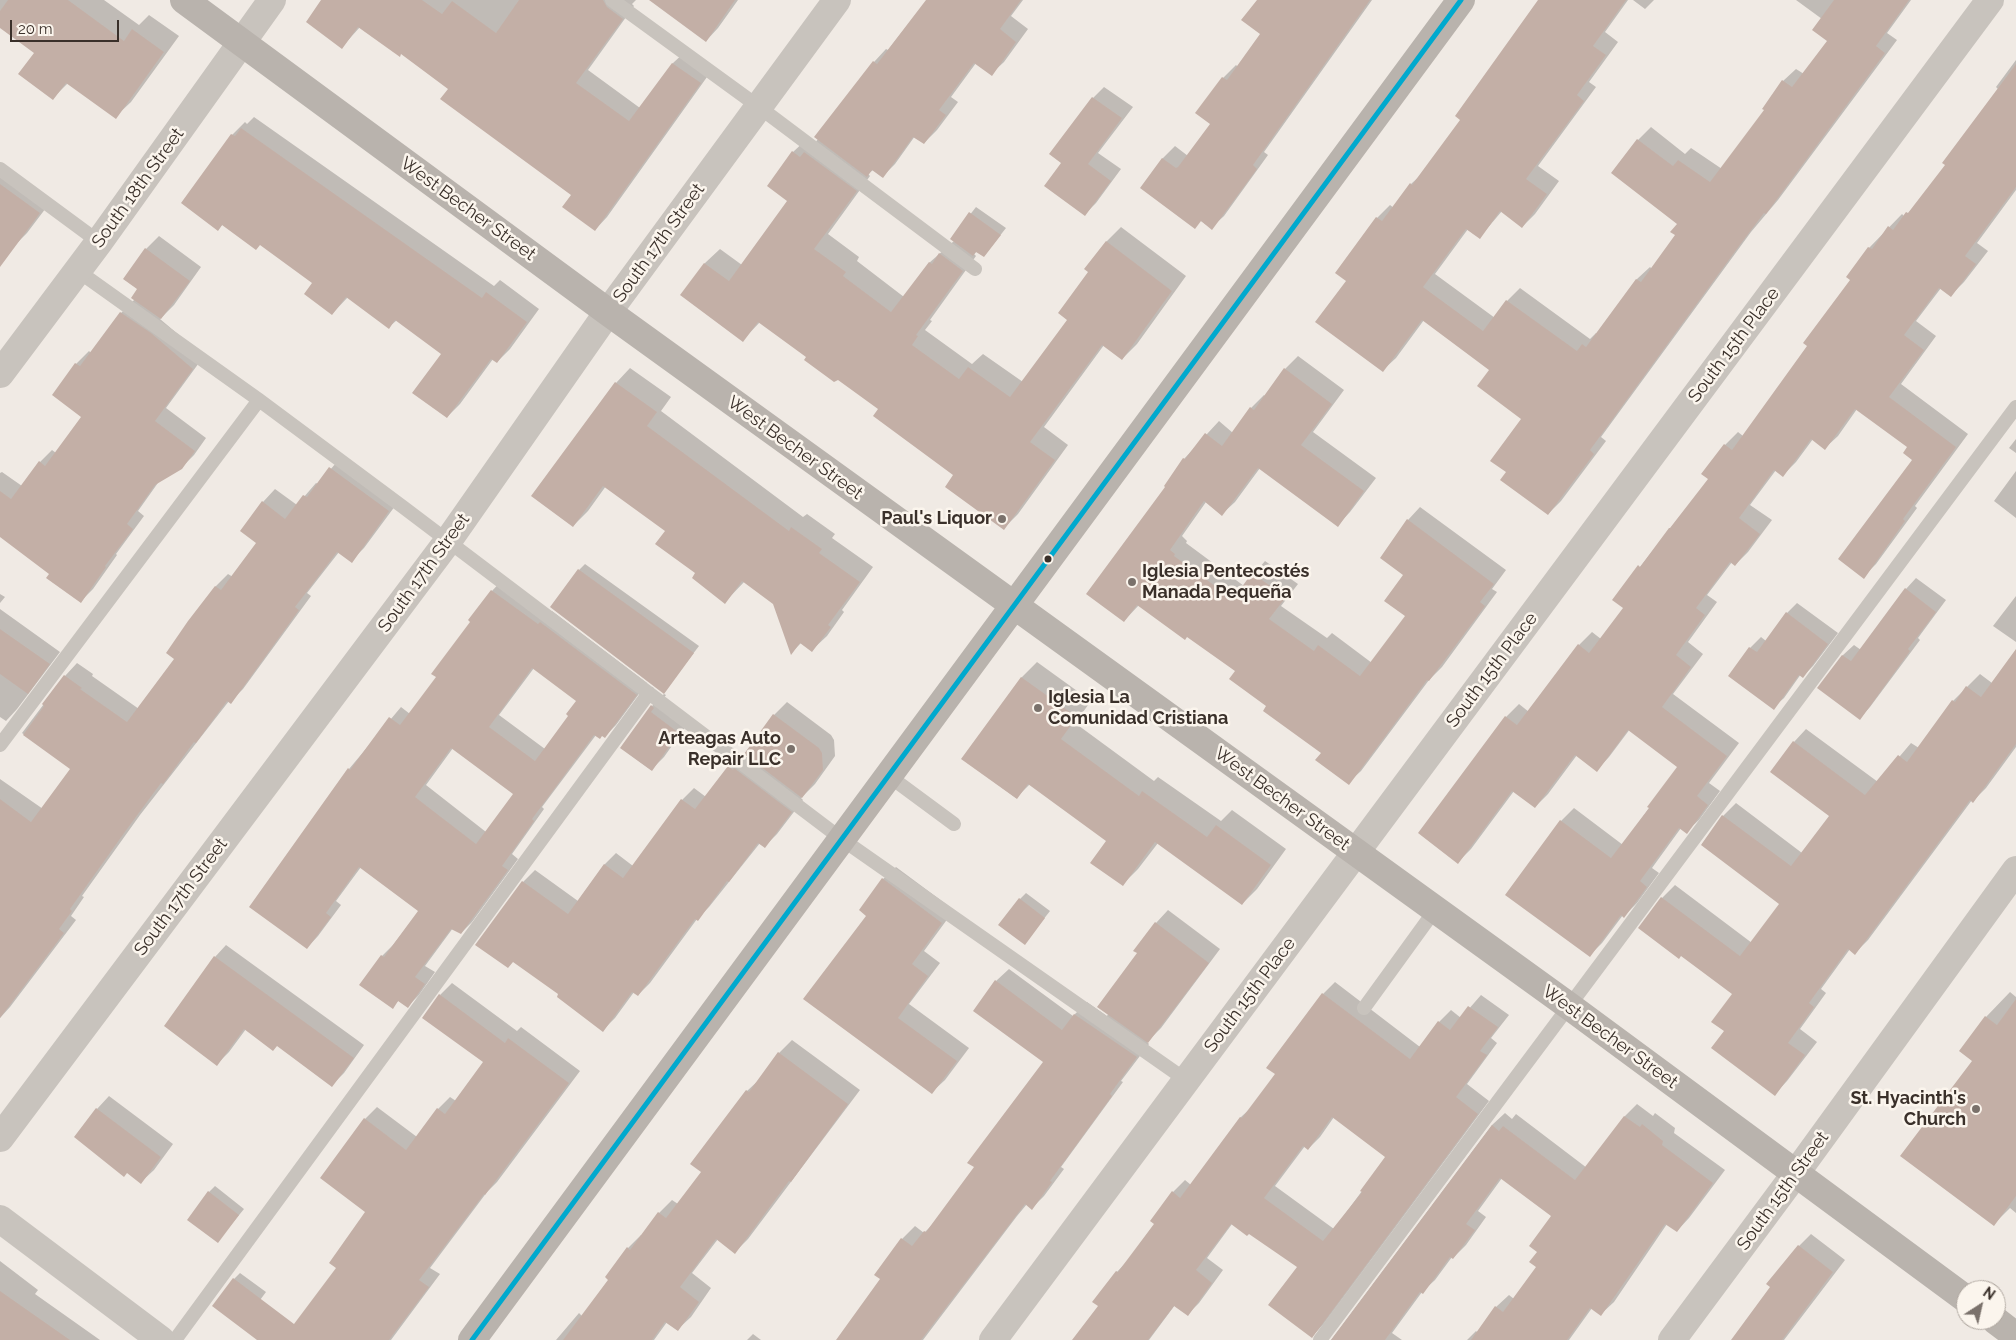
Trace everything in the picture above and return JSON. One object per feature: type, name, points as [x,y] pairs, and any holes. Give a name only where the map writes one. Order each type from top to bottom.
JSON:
[{"type":"street","name":"West Becher Street","points":[[184,0],[608,312],[1569,1006],[1956,1292]]},
{"type":"street","name":"South 18th Street","points":[[0,374],[78,271],[272,0]]},
{"type":"street","name":"South 17th Street","points":[[0,1138],[448,542],[608,312],[837,0]]},
{"type":"street","points":[[472,1340],[1461,0]]},
{"type":"street","name":"South 15th Place","points":[[993,1340],[1990,0]]},
{"type":"street","name":"South 15th Street","points":[[1672,1340],[2016,871]]},
{"type":"street","points":[[0,1219],[161,1340]]},
{"type":"lane","points":[[612,0],[759,107],[975,269]]},
{"type":"lane","points":[[0,169],[99,242]]},
{"type":"lane","points":[[78,271],[259,400],[842,840],[1186,1080]]},
{"type":"lane","points":[[0,745],[259,400]]},
{"type":"lane","points":[[1320,1340],[2016,407]]},
{"type":"lane","points":[[175,1340],[649,693]]},
{"type":"lane","points":[[889,776],[954,824]]},
{"type":"lane","points":[[1364,1008],[1435,910]]},
{"type":"building","points":[[8,0],[68,0],[124,41],[132,29],[164,52],[116,119],[66,83],[53,100],[18,74],[34,53],[0,28],[0,11]]},
{"type":"building","points":[[321,0],[422,0],[442,14],[452,1],[496,33],[519,0],[603,0],[607,7],[623,19],[576,83],[629,121],[672,63],[701,83],[595,231],[562,207],[571,195],[440,99],[448,89],[401,54],[400,57],[358,27],[342,49],[306,22]]},
{"type":"building","points":[[649,0],[735,0],[706,42]]},
{"type":"building","points":[[926,0],[1021,0],[1000,29],[1016,42],[992,76],[974,63],[939,110],[946,115],[924,144],[913,137],[883,178],[872,170],[867,177],[814,137],[873,61],[877,64]]},
{"type":"building","points":[[1257,0],[1370,0],[1253,165],[1257,169],[1212,230],[1201,221],[1195,229],[1140,188],[1162,158],[1176,168],[1178,167],[1210,124],[1195,113],[1222,77],[1227,80],[1260,34],[1241,20]]},
{"type":"building","points":[[1538,0],[1626,0],[1593,46],[1606,55],[1577,95],[1584,101],[1526,179],[1547,194],[1522,228],[1500,211],[1480,239],[1466,229],[1423,287],[1483,331],[1506,300],[1577,351],[1582,344],[1586,347],[1636,279],[1641,282],[1675,235],[1670,232],[1677,224],[1611,173],[1637,139],[1673,166],[1678,160],[1710,182],[1764,110],[1762,109],[1782,80],[1792,87],[1827,41],[1812,30],[1834,0],[1909,0],[1876,46],[1885,53],[1766,214],[1764,213],[1739,246],[1590,450],[1594,454],[1548,515],[1500,480],[1506,472],[1490,461],[1521,419],[1477,386],[1489,370],[1422,320],[1383,372],[1315,322],[1346,281],[1335,273],[1376,217],[1382,221],[1410,183],[1412,185],[1460,120],[1455,116]]},
{"type":"building","points":[[2016,64],[2016,187],[1965,256],[1976,264],[1951,297],[1939,288],[1904,335],[1924,350],[1889,397],[1956,447],[1903,519],[1905,521],[1864,579],[1838,559],[1912,460],[1903,453],[1907,447],[1855,409],[1825,450],[1811,439],[1783,477],[1774,470],[1739,518],[1760,534],[1735,566],[1730,562],[1696,608],[1705,615],[1676,655],[1691,667],[1662,707],[1727,756],[1697,796],[1708,805],[1687,834],[1679,828],[1640,881],[1647,887],[1624,918],[1621,915],[1590,957],[1505,895],[1560,820],[1611,858],[1649,808],[1647,807],[1677,767],[1628,730],[1597,772],[1575,755],[1535,808],[1512,791],[1458,864],[1418,833],[1505,716],[1517,725],[1578,644],[1589,653],[1623,608],[1612,600],[1708,479],[1701,474],[1724,444],[1732,450],[1807,346],[1803,343],[1850,280],[1846,277],[1868,247],[1872,249],[1888,226],[1893,230],[1906,212],[1908,213],[1945,165],[1942,163]]},
{"type":"building","points":[[1092,97],[1122,118],[1088,164],[1111,181],[1085,216],[1044,186],[1061,163],[1049,154]]},
{"type":"building","points":[[241,128],[482,298],[486,292],[527,322],[497,363],[491,359],[447,418],[412,393],[441,354],[395,320],[389,329],[346,297],[332,315],[304,294],[312,283],[260,245],[256,250],[222,225],[218,231],[181,203],[231,134],[235,136]]},
{"type":"building","points":[[792,151],[800,157],[804,152],[857,191],[814,249],[846,272],[843,276],[891,312],[929,262],[932,264],[939,253],[963,271],[916,335],[918,336],[912,345],[959,379],[968,367],[1010,397],[1067,320],[1058,313],[1088,272],[1084,269],[1106,241],[1172,291],[1122,360],[1102,345],[1030,442],[1055,460],[1004,530],[945,487],[953,475],[873,416],[878,409],[838,380],[834,382],[804,360],[806,357],[758,322],[743,342],[680,295],[704,263],[729,281],[787,201],[767,186]]},
{"type":"building","points":[[0,184],[40,213],[0,267]]},
{"type":"building","points":[[969,212],[1001,235],[984,257],[976,252],[973,256],[950,239]]},
{"type":"building","points":[[145,248],[190,281],[161,319],[131,298],[137,289],[123,279]]},
{"type":"building","points":[[120,312],[151,333],[193,369],[155,421],[195,451],[182,469],[155,485],[127,524],[133,529],[105,566],[81,603],[46,578],[49,574],[0,537],[0,491],[11,499],[39,461],[45,466],[81,417],[52,395],[75,363],[80,366]]},
{"type":"building","points":[[1284,368],[1332,404],[1301,445],[1364,491],[1338,527],[1258,468],[1222,516],[1204,501],[1170,550],[1175,554],[1174,556],[1233,599],[1252,573],[1286,597],[1269,619],[1314,651],[1318,645],[1360,676],[1405,616],[1384,601],[1403,575],[1380,558],[1407,519],[1494,584],[1480,602],[1485,606],[1349,785],[1315,760],[1321,753],[1263,711],[1266,706],[1229,679],[1235,671],[1187,637],[1185,640],[1137,605],[1124,622],[1086,594],[1165,487],[1183,458],[1185,459],[1205,433],[1222,446],[1250,407],[1254,410]]},
{"type":"building","points":[[615,382],[657,412],[647,426],[789,531],[791,527],[822,549],[819,553],[860,582],[828,625],[831,627],[812,652],[800,643],[791,655],[773,604],[742,581],[725,604],[692,578],[695,573],[655,544],[665,531],[603,486],[573,527],[531,496]]},
{"type":"building","points":[[329,467],[389,511],[352,563],[337,552],[295,607],[299,610],[231,704],[227,701],[163,784],[161,783],[127,829],[70,909],[72,911],[59,929],[64,933],[0,1018],[0,799],[31,822],[70,769],[23,735],[44,706],[42,704],[64,675],[82,688],[80,689],[127,722],[174,659],[166,653],[188,621],[215,586],[221,590],[256,543],[240,531],[262,501],[285,519],[303,495],[307,497]]},
{"type":"building","points":[[578,569],[694,653],[664,694],[550,607]]},
{"type":"building","points":[[1905,588],[1936,612],[1908,649],[1910,651],[1860,720],[1817,688],[1842,655],[1851,661]]},
{"type":"building","points":[[491,590],[538,624],[540,622],[637,695],[605,738],[602,736],[600,739],[594,735],[532,819],[534,821],[502,866],[508,870],[461,934],[451,929],[415,977],[425,984],[408,1008],[398,1001],[393,1009],[359,985],[381,955],[384,957],[418,911],[359,867],[326,913],[331,917],[307,949],[249,907],[348,768],[350,770],[389,717],[400,725],[436,677],[431,674],[470,622],[468,620]],"holes":[[[532,668],[576,701],[566,714],[568,716],[535,761],[489,727]],[[451,748],[513,794],[476,844],[415,797]]]},
{"type":"building","points":[[1786,612],[1828,644],[1803,678],[1799,675],[1774,710],[1728,676],[1749,647],[1757,652]]},
{"type":"building","points":[[0,629],[50,664],[28,694],[0,674]]},
{"type":"building","points":[[2016,649],[2016,744],[1973,803],[1970,800],[1855,955],[1848,949],[1809,1003],[1814,1007],[1788,1043],[1805,1055],[1775,1096],[1711,1048],[1724,1031],[1711,1022],[1732,994],[1681,956],[1679,959],[1638,928],[1661,897],[1740,956],[1779,904],[1701,845],[1722,815],[1791,866],[1829,816],[1770,772],[1793,741],[1865,795],[1898,755],[1907,762],[1952,700],[1955,702],[1966,686],[1981,697]]},
{"type":"building","points":[[1021,677],[1077,717],[1061,739],[1139,796],[1142,791],[1207,837],[1216,825],[1271,865],[1242,905],[1155,842],[1123,886],[1090,863],[1106,841],[1028,784],[1017,799],[961,759]]},
{"type":"building","points":[[651,705],[654,708],[651,712],[679,733],[652,771],[620,748]]},
{"type":"building","points":[[773,714],[819,748],[822,753],[823,770],[802,798],[744,754]]},
{"type":"building","points":[[728,766],[733,770],[734,768],[792,812],[765,848],[758,843],[698,921],[695,919],[638,996],[632,992],[603,1032],[557,997],[558,994],[513,962],[508,968],[475,945],[522,881],[568,914],[604,864],[623,878],[681,799],[695,809]]},
{"type":"building","points":[[882,878],[942,923],[912,964],[928,976],[898,1018],[957,1061],[932,1094],[803,999],[866,916],[859,910]]},
{"type":"building","points":[[1019,898],[1045,918],[1025,945],[998,925]]},
{"type":"building","points":[[1155,922],[1209,963],[1148,1043],[1097,1007],[1137,953],[1133,951]]},
{"type":"building","points":[[214,956],[354,1058],[332,1087],[277,1046],[273,1051],[244,1029],[217,1066],[164,1026]]},
{"type":"building","points":[[995,980],[1062,1030],[1074,1014],[1137,1057],[1110,1094],[1112,1096],[1050,1181],[1052,1182],[1032,1210],[1025,1204],[921,1340],[836,1340],[880,1279],[874,1275],[901,1238],[912,1246],[924,1231],[926,1232],[974,1167],[967,1163],[1043,1062],[973,1011]]},
{"type":"building","points":[[1322,993],[1410,1059],[1438,1021],[1450,1030],[1468,1006],[1498,1027],[1480,1051],[1487,1055],[1456,1097],[1478,1114],[1312,1338],[1268,1305],[1297,1267],[1231,1224],[1196,1270],[1212,1283],[1188,1316],[1174,1306],[1148,1340],[1072,1340],[1098,1306],[1092,1302],[1116,1271],[1118,1272],[1154,1224],[1150,1221],[1172,1191],[1180,1198],[1240,1117],[1242,1118],[1275,1074],[1266,1068]],"holes":[[[1332,1117],[1385,1157],[1360,1191],[1362,1192],[1323,1241],[1264,1198],[1303,1146],[1308,1150]]]},
{"type":"building","points":[[439,994],[505,1043],[508,1038],[569,1083],[419,1280],[429,1287],[389,1340],[257,1340],[212,1306],[233,1278],[294,1324],[336,1268],[329,1263],[365,1212],[320,1178],[364,1118],[406,1150],[437,1108],[445,1114],[483,1062],[422,1018]]},
{"type":"building","name":"St. Hyacinth's Church","points":[[2016,999],[2016,1196],[1994,1226],[1900,1156],[1972,1061],[1959,1051],[1985,1016],[1997,1025]]},
{"type":"building","points":[[778,1052],[848,1104],[791,1182],[789,1181],[735,1254],[716,1239],[680,1287],[699,1302],[678,1331],[665,1322],[652,1340],[563,1340],[608,1280],[605,1277],[627,1247],[630,1250],[658,1212],[666,1218],[701,1172],[690,1164],[746,1090],[749,1092]]},
{"type":"building","points":[[96,1108],[161,1157],[141,1184],[127,1173],[124,1177],[74,1137]]},
{"type":"building","points":[[1624,1116],[1640,1127],[1642,1124],[1663,1141],[1662,1145],[1713,1183],[1677,1232],[1665,1224],[1601,1316],[1590,1308],[1567,1340],[1471,1340],[1495,1306],[1503,1312],[1536,1267],[1529,1262],[1537,1252],[1529,1246],[1551,1216],[1500,1178],[1466,1224],[1475,1230],[1453,1259],[1450,1257],[1423,1294],[1420,1292],[1385,1340],[1331,1340],[1492,1125],[1499,1131],[1503,1126],[1575,1180]]},
{"type":"building","points":[[208,1191],[239,1215],[218,1243],[187,1220]]},
{"type":"building","points":[[1798,1245],[1833,1272],[1782,1340],[1731,1340],[1770,1287],[1766,1284]]},
{"type":"building","points":[[0,1291],[70,1340],[0,1340]]},
{"type":"transit line","name":"20","points":[[472,1340],[1461,0]]},
{"type":"place","name":"Paul's Liquor","points":[[1002,519]]},
{"type":"place","name":"Iglesia Pentecostés Manada Pequeña","points":[[1132,582]]},
{"type":"place","name":"Iglesia La Comunidad Cristiana","points":[[1038,708]]},
{"type":"place","name":"Arteagas Auto Repair LLC","points":[[791,749]]},
{"type":"place","name":"St. Hyacinth's Church","points":[[1976,1109]]}]
